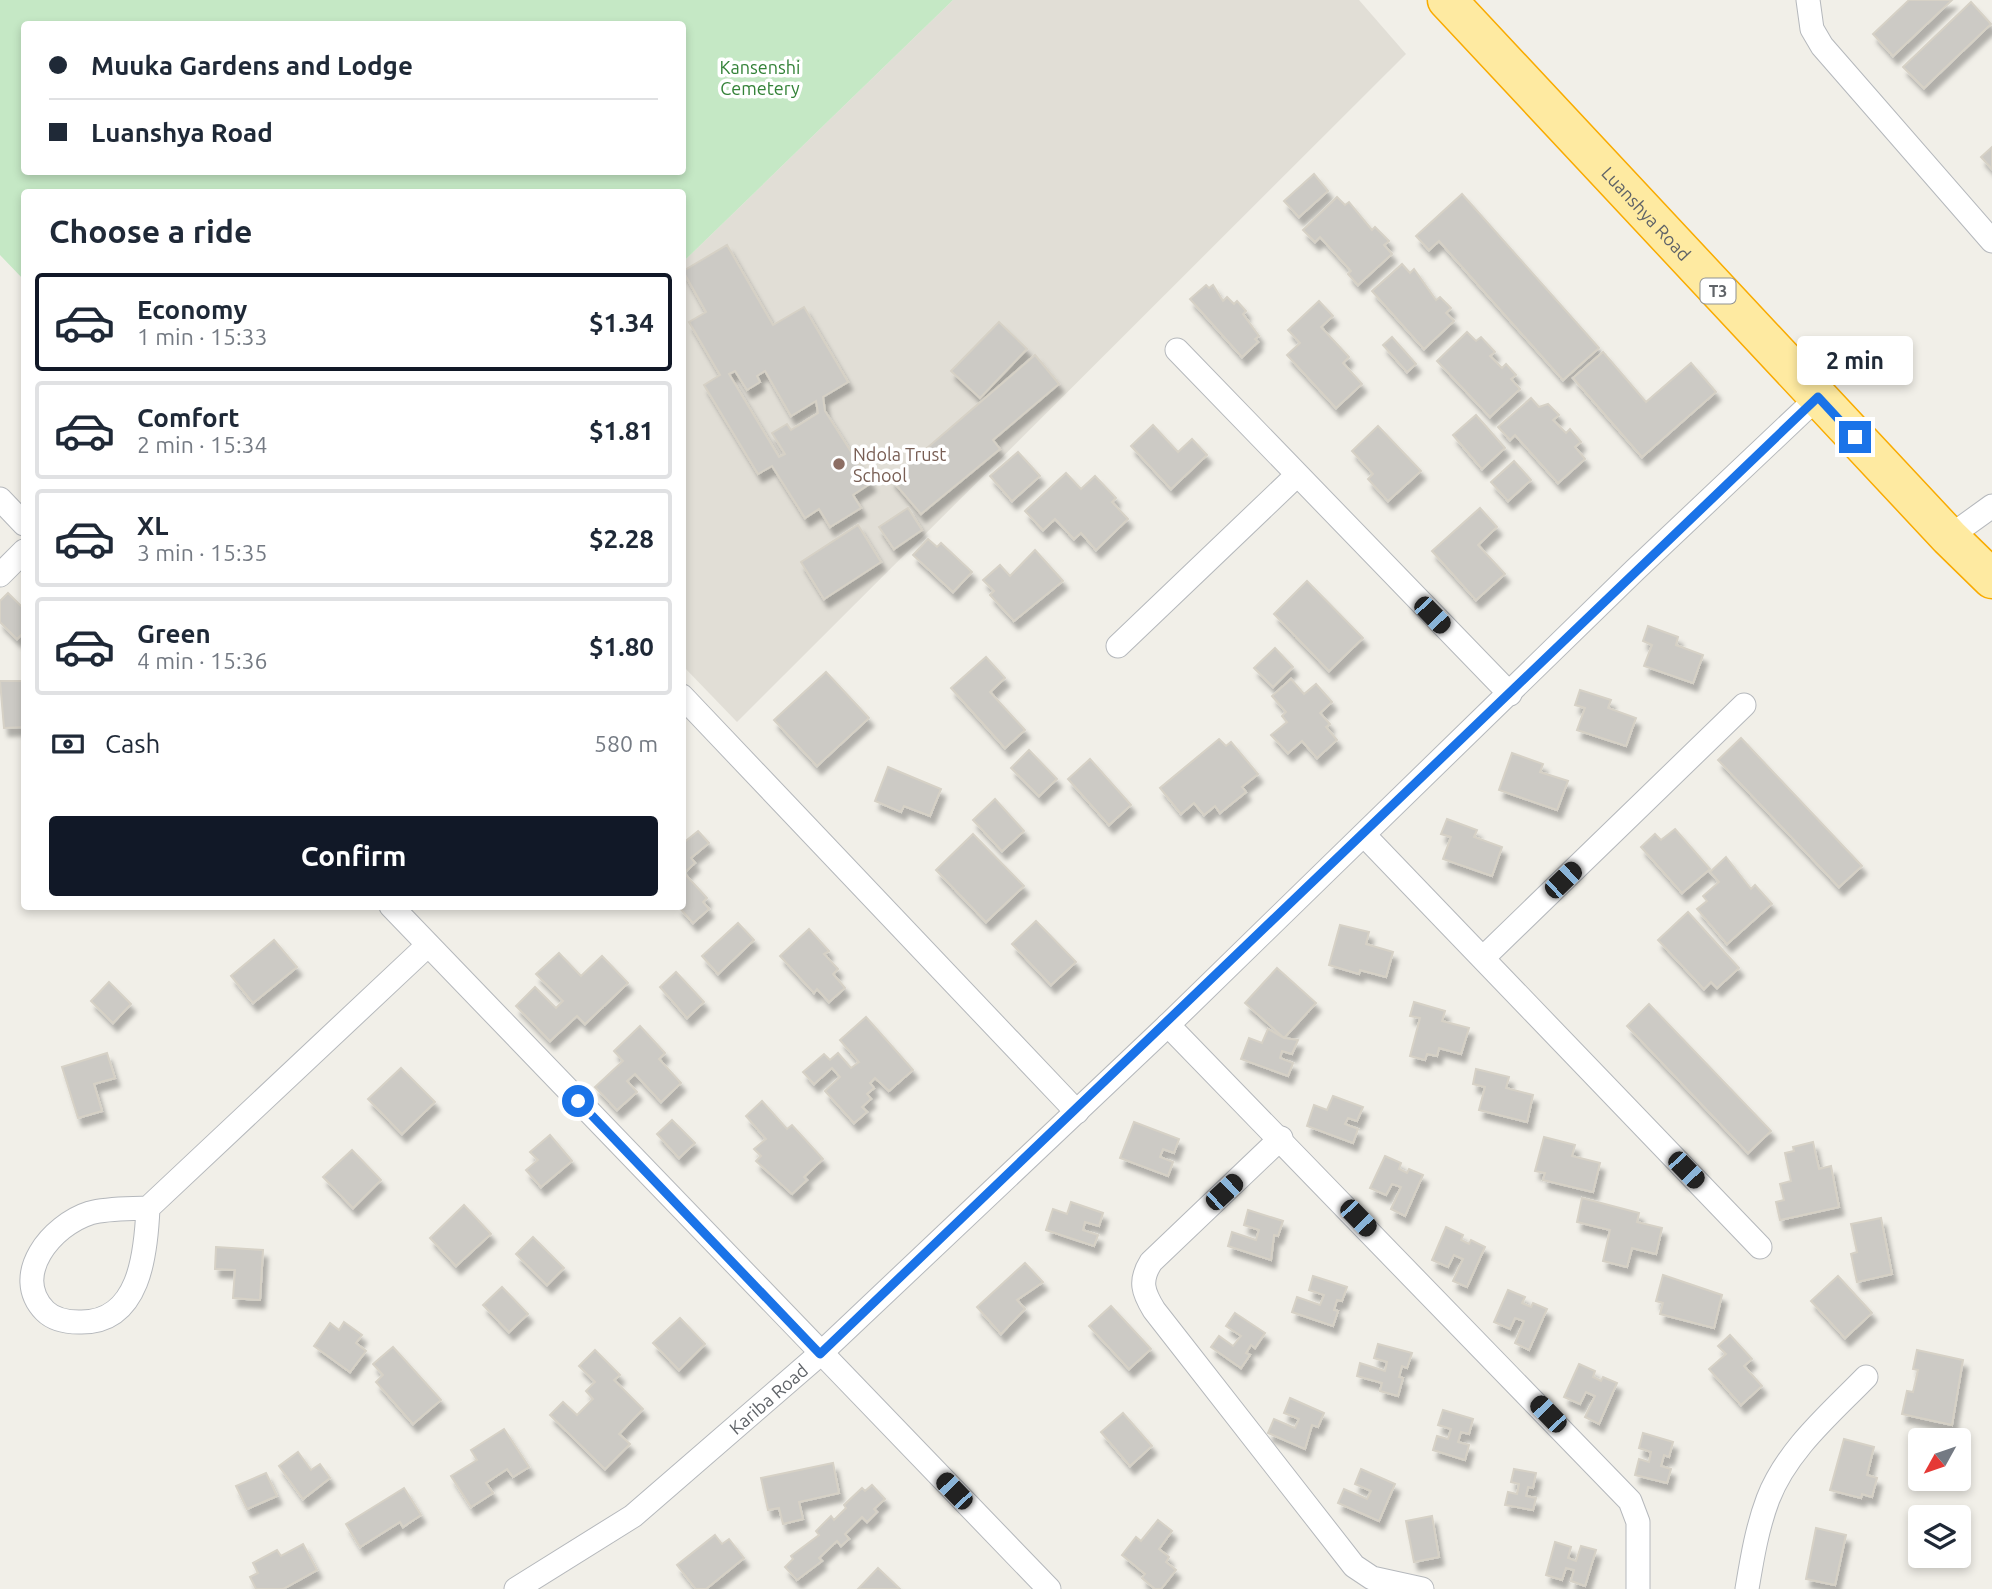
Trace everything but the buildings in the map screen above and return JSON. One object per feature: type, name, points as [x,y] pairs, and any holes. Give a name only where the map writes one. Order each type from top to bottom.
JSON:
[{"type":"highway","name":"Luanshya Road","points":[[1447,0],[1949,537],[1992,579]]},
{"type":"street","points":[[1808,0],[1812,29],[1822,46],[1992,241]]},
{"type":"street","points":[[1177,350],[1296,476],[1510,694]]},
{"type":"street","name":"Kariba Road","points":[[516,1589],[633,1516],[820,1354],[1168,1025],[1635,570],[1818,397]]},
{"type":"street","points":[[1118,646],[1296,476]]},
{"type":"street","points":[[0,499],[21,521]]},
{"type":"street","points":[[1949,537],[1992,506]]},
{"type":"street","points":[[0,575],[21,554]]},
{"type":"street","points":[[686,700],[1077,1112]]},
{"type":"street","points":[[1483,958],[1744,705]]},
{"type":"street","points":[[1364,835],[1760,1247]]},
{"type":"street","points":[[395,910],[1049,1589]]},
{"type":"street","points":[[148,1208],[142,1271],[130,1297],[113,1313],[89,1322],[65,1322],[46,1312],[33,1294],[32,1268],[45,1245],[67,1225],[89,1213],[148,1208],[428,945]]},
{"type":"street","points":[[1168,1025],[1281,1138],[1630,1501],[1638,1522],[1638,1589]]},
{"type":"street","points":[[1281,1138],[1151,1262],[1144,1273],[1142,1286],[1154,1310],[1354,1566],[1372,1578],[1422,1589]]},
{"type":"street","points":[[1747,1589],[1760,1527],[1769,1497],[1780,1477],[1800,1445],[1866,1377]]},
{"type":"shaded area","name":"Ndola Trust School","points":[[953,0],[1359,0],[1406,54],[737,722],[686,669],[686,259]]},
{"type":"green space","name":"Kansenshi Cemetery","points":[[0,0],[953,0],[686,259],[686,189],[21,189],[21,277],[0,255]]},
{"type":"place","name":"Ndola Trust School","points":[[839,464]]},
{"type":"route","points":[[578,1101],[820,1354],[1114,1077],[1635,570],[1818,397],[1855,437]]}]
